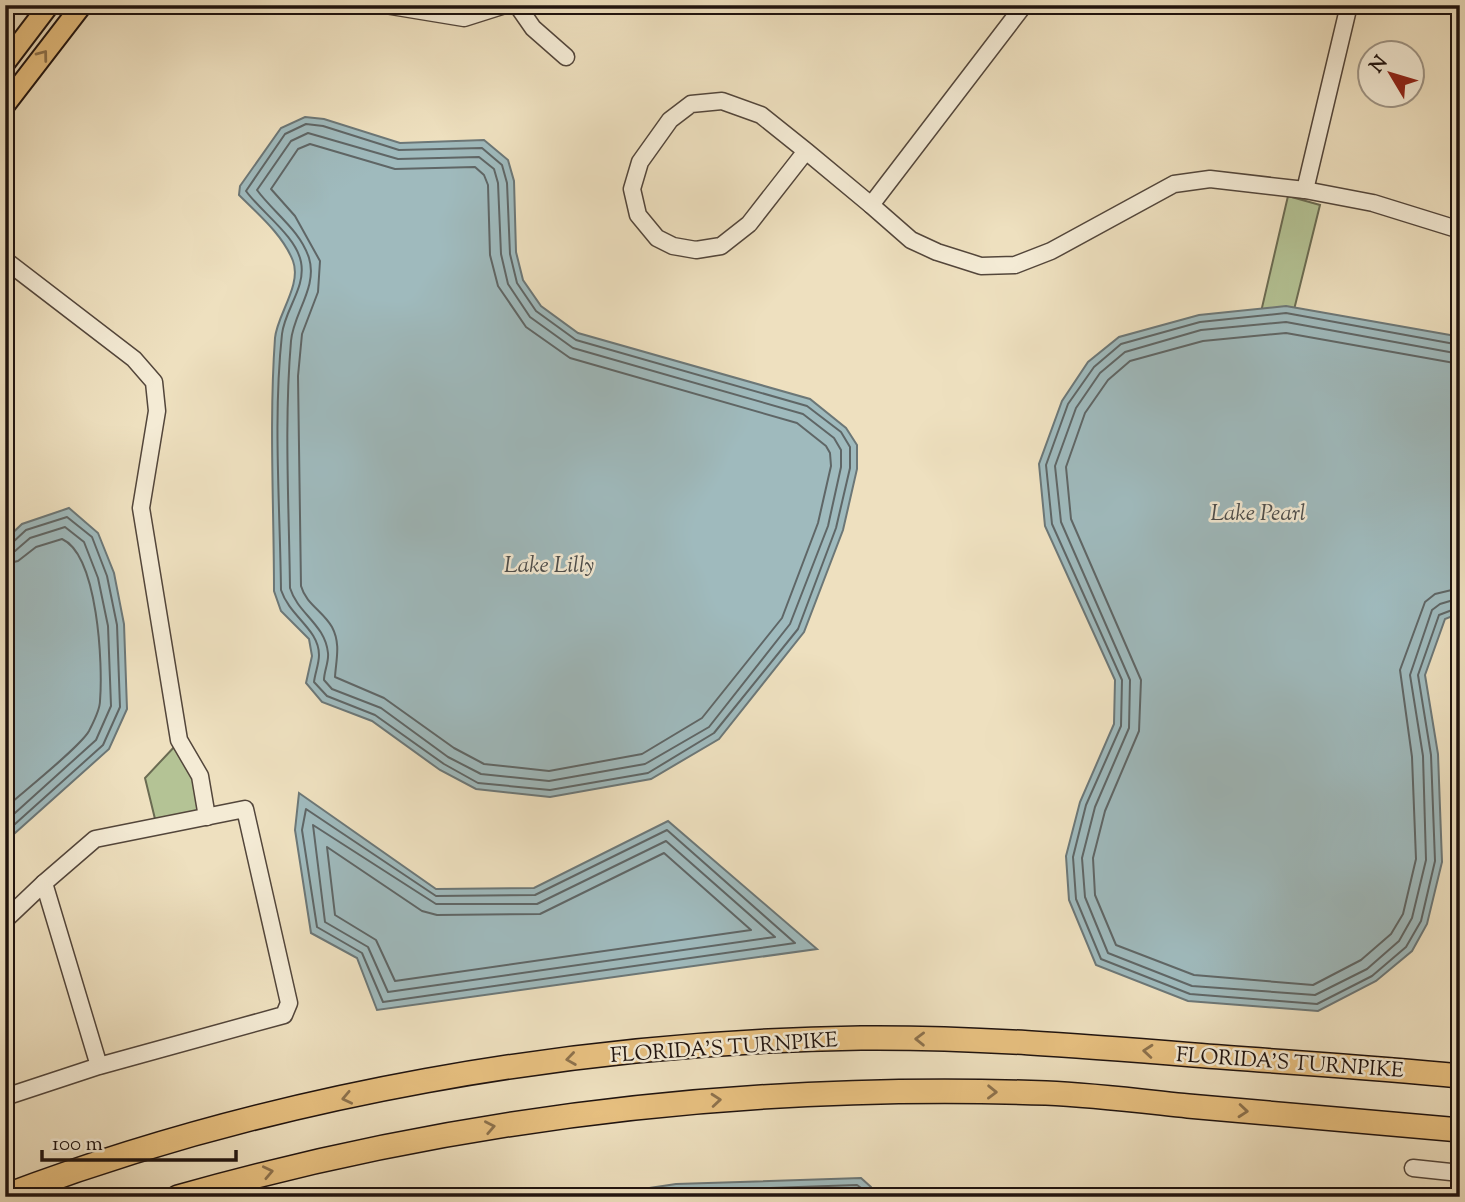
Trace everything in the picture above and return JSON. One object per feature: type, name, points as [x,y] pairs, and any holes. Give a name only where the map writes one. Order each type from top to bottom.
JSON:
[{"type":"highway","name":"FLORIDA'S TURNPIKE","points":[[5,1196],[154,1147],[277,1114],[396,1087],[635,1050],[764,1041],[980,1039],[1460,1076]]},
{"type":"highway","points":[[178,1197],[251,1176],[506,1125],[633,1107],[754,1097],[901,1090],[1049,1093],[1460,1130]]},
{"type":"main road","points":[[5,63],[49,5]]},
{"type":"main road","points":[[5,105],[82,5]]},
{"type":"street","points":[[385,5],[464,18],[505,5]]},
{"type":"street","points":[[517,5],[533,28],[566,57]]},
{"type":"street","points":[[871,205],[1024,5]]},
{"type":"street","points":[[1304,190],[1349,5]]},
{"type":"street","points":[[806,151],[749,224],[721,246],[696,250],[673,246],[657,237],[638,215],[632,189],[640,162],[670,120],[691,104],[722,101],[761,115],[806,151],[871,205],[911,240],[937,253],[981,266],[1014,265],[1051,251],[1174,184],[1210,179],[1304,190],[1373,203],[1460,230]]},
{"type":"street","points":[[5,260],[134,359],[154,383],[157,411],[141,508],[179,740],[200,776],[207,817]]},
{"type":"street","points":[[5,920],[95,839],[245,809],[289,1003],[284,1014],[99,1066],[5,1097]]},
{"type":"street","points":[[44,883],[99,1066]]},
{"type":"street","points":[[1413,1168],[1460,1173]]},
{"type":"green space","points":[[1288,196],[1320,205],[1284,350],[1254,342]]},
{"type":"green space","points":[[177,744],[196,778],[202,813],[156,823],[145,778]]},
{"type":"water","name":"Lake Lilly","points":[[305,117],[324,119],[400,143],[484,140],[508,160],[514,181],[516,252],[523,280],[541,306],[578,333],[810,399],[846,428],[857,445],[857,469],[843,530],[804,632],[719,739],[651,779],[550,797],[476,789],[440,770],[372,721],[322,702],[306,683],[312,656],[309,639],[281,611],[274,591],[272,433],[275,338],[292,290],[295,270],[283,242],[239,195],[240,186],[281,128]]},
{"type":"water","name":"Lake Pearl","points":[[1286,306],[1460,339],[1460,613],[1445,619],[1425,675],[1438,754],[1442,862],[1427,924],[1412,951],[1376,981],[1318,1011],[1188,1001],[1096,965],[1069,900],[1066,856],[1080,802],[1114,724],[1115,680],[1045,526],[1039,464],[1062,401],[1088,362],[1119,337],[1199,315]]},
{"type":"water","points":[[69,508],[98,533],[114,573],[124,624],[127,709],[109,749],[5,842],[5,540],[22,524]]},
{"type":"water","points":[[299,793],[436,889],[534,888],[668,821],[817,949],[377,1010],[357,958],[311,933],[295,830]]},
{"type":"water","points":[[861,1178],[871,1187],[872,1197],[589,1197],[676,1184]]}]
